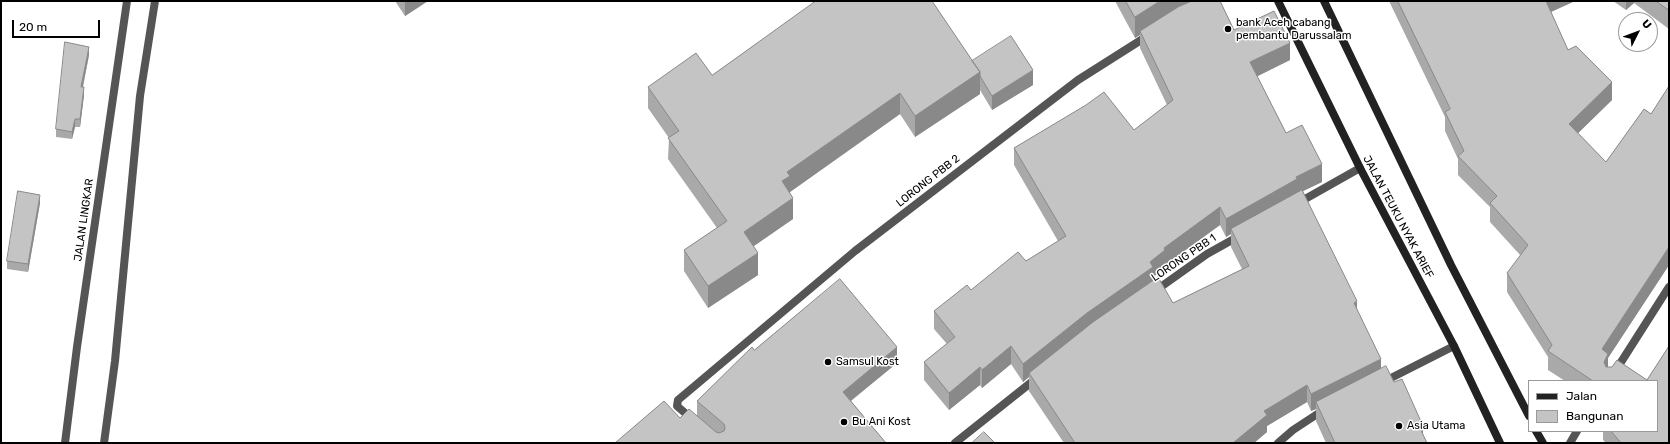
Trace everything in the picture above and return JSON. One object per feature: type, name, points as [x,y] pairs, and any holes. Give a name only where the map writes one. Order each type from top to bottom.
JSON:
[{"type":"main road","name":"JALAN TEUKU NYAK ARIEF","points":[[1278,1],[1284,16],[1360,168],[1454,346],[1500,443]]},
{"type":"main road","points":[[1324,1],[1451,265],[1528,414]]},
{"type":"main road","points":[[1537,432],[1543,443]]},
{"type":"street","name":"JALAN LINGKAR","points":[[64,443],[127,1]]},
{"type":"street","points":[[104,443],[115,361],[140,96],[155,1]]},
{"type":"street","name":"LORONG PBB 2","points":[[697,424],[680,409],[677,402],[678,400],[855,251],[1078,80],[1155,32]]},
{"type":"street","points":[[1290,207],[1360,168]]},
{"type":"street","name":"LORONG PBB 1","points":[[1150,294],[1207,254],[1248,230]]},
{"type":"street","points":[[1610,380],[1669,287]]},
{"type":"street","points":[[1378,384],[1454,346]]},
{"type":"street","points":[[955,443],[1047,370]]},
{"type":"street","points":[[1278,443],[1293,430],[1322,411],[1336,404]]},
{"type":"street","points":[[1570,443],[1576,432]]},
{"type":"building","points":[[816,1],[932,1],[980,72],[915,116],[900,93],[787,172],[790,176],[782,181],[793,198],[744,232],[758,253],[708,286],[684,250],[727,221],[668,138],[679,131],[648,87],[696,53],[712,75]]},
{"type":"building","points":[[1126,1],[1160,1],[1135,17]]},
{"type":"building","points":[[1192,1],[1220,1],[1234,30],[1274,11],[1290,43],[1250,62],[1286,133],[1302,125],[1322,164],[1296,177],[1297,179],[1226,219],[1220,207],[1164,248],[1165,250],[1150,262],[1153,267],[1087,313],[1023,364],[1011,346],[982,370],[980,367],[949,393],[924,362],[955,337],[934,311],[967,285],[971,290],[1018,252],[1026,261],[1066,236],[1014,148],[1086,105],[1104,92],[1134,130],[1173,100],[1140,31],[1178,7]]},
{"type":"building","points":[[1398,1],[1546,1],[1568,50],[1576,46],[1612,82],[1569,124],[1606,162],[1644,109],[1651,114],[1669,86],[1669,247],[1602,349],[1608,354],[1604,362],[1606,367],[1612,367],[1617,360],[1647,380],[1592,380],[1548,351],[1552,345],[1507,273],[1528,245],[1490,203],[1497,196],[1458,156],[1464,151],[1445,112],[1450,109]]},
{"type":"building","points":[[1656,1],[1669,1],[1669,10]]},
{"type":"building","points":[[1011,36],[1033,70],[992,96],[980,76],[980,72],[972,61]]},
{"type":"building","points":[[65,42],[89,47],[81,87],[84,87],[80,119],[75,119],[72,132],[56,129]]},
{"type":"building","points":[[1302,190],[1357,301],[1354,303],[1381,359],[1311,394],[1307,385],[1264,411],[1267,415],[1233,443],[1075,443],[1029,373],[1093,322],[1158,277],[1173,303],[1249,266],[1231,229]]},
{"type":"building","points":[[18,191],[40,195],[28,264],[7,261]]},
{"type":"building","points":[[840,279],[897,347],[843,392],[886,443],[615,443],[664,401],[680,418],[689,409],[716,432],[719,433],[724,431],[724,424],[697,401],[752,347],[754,350]]},
{"type":"building","points":[[1669,346],[1669,443],[1621,443],[1612,432],[1658,432],[1658,380],[1647,380]]},
{"type":"building","points":[[1386,366],[1394,382],[1402,379],[1423,426],[1420,428],[1427,443],[1335,443],[1316,402]]},
{"type":"building","points":[[984,432],[995,443],[972,443]]},
{"type":"place","name":"bank Aceh cabang pembantu Darussalam","points":[[1228,29]]},
{"type":"place","name":"Samsul Kost","points":[[828,362]]},
{"type":"place","name":"Bu Ani Kost","points":[[844,422]]},
{"type":"place","name":"Asia Utama","points":[[1399,426]]}]
